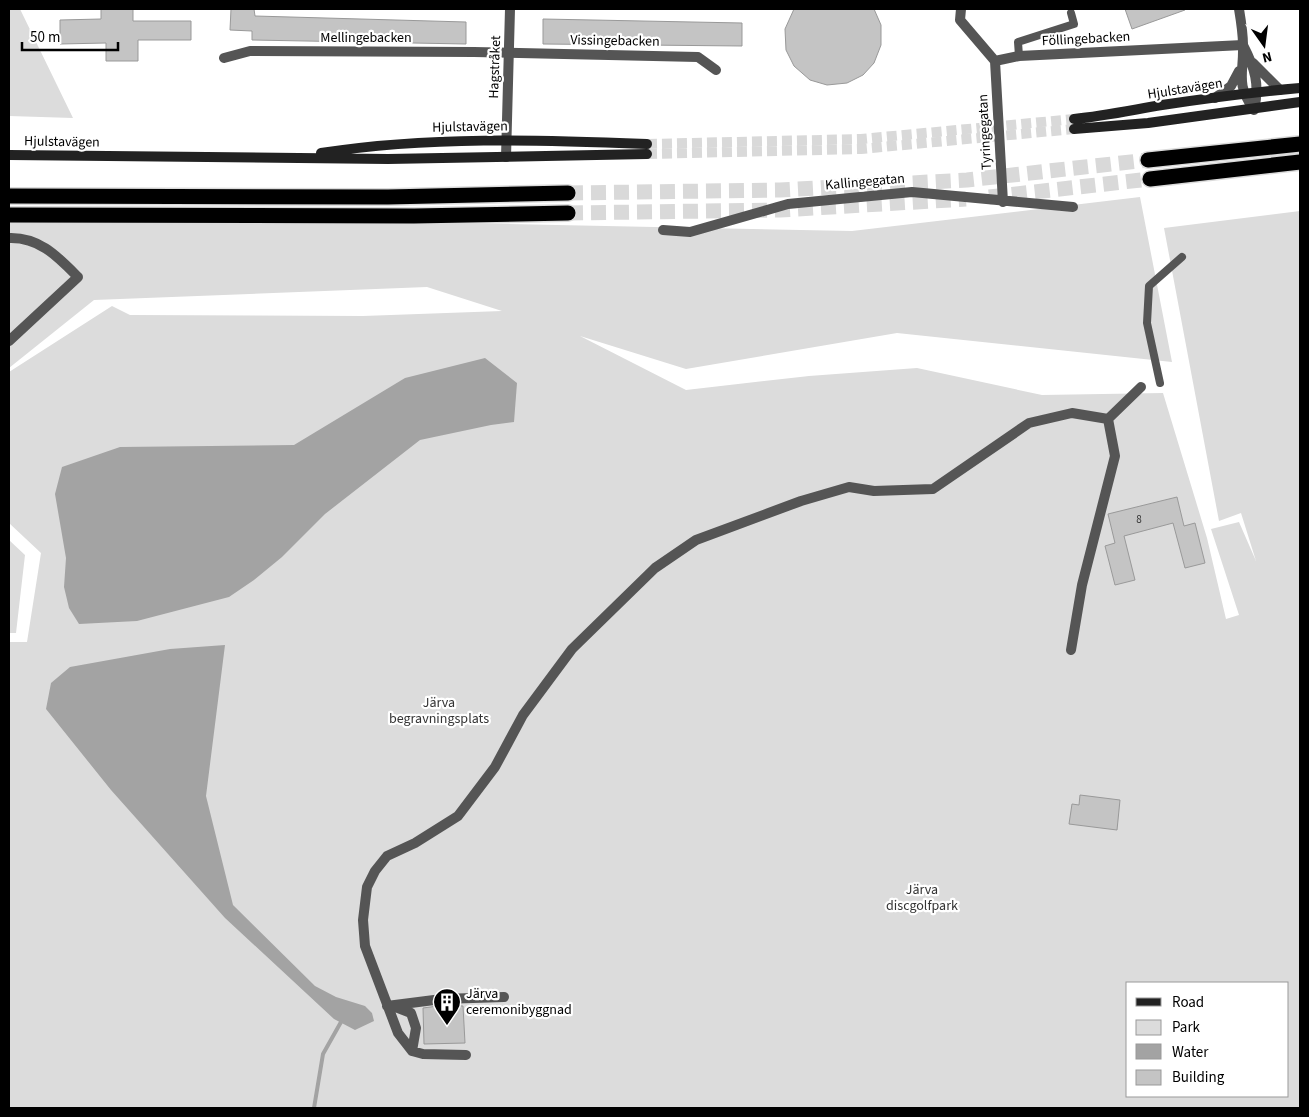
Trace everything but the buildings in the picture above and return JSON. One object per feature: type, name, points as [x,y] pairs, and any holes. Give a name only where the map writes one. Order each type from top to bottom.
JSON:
[{"type":"highway","points":[[1148,160],[1300,144]]},
{"type":"highway","points":[[1150,179],[1300,162]]},
{"type":"highway","points":[[9,196],[388,197],[568,193]]},
{"type":"highway","points":[[9,215],[145,217],[568,213]]},
{"type":"main road","name":"Hjulstavägen","points":[[1300,88],[1215,98],[1074,124],[1148,123],[1254,110],[1300,102]]},
{"type":"main road","name":"Hjulstavägen","points":[[9,155],[388,159],[506,157],[647,149],[507,140],[400,143],[363,146],[295,157]]},
{"type":"street","name":"Hagstråket","points":[[506,157],[510,9]]},
{"type":"street","points":[[961,9],[960,20],[995,61]]},
{"type":"street","points":[[1239,9],[1244,45],[1252,63],[1258,92],[1254,110]]},
{"type":"street","points":[[1215,98],[1234,82],[1240,67],[1244,45]]},
{"type":"street","name":"Föllingebacken","points":[[995,61],[1019,56],[1244,45]]},
{"type":"street","name":"Mellingebacken","points":[[224,58],[250,51],[510,53]]},
{"type":"street","name":"Vissingebacken","points":[[510,53],[698,57],[716,70]]},
{"type":"street","name":"Tyringegatan","points":[[995,61],[1003,202]]},
{"type":"street","points":[[1252,63],[1280,90]]},
{"type":"street","points":[[1240,67],[1243,94],[1254,110]]},
{"type":"street","name":"Kallingegatan","points":[[663,230],[690,232],[788,204],[912,192],[1003,202],[1073,207]]},
{"type":"street","points":[[9,238],[20,238],[37,242],[56,255],[78,277],[9,341]]},
{"type":"street","points":[[1108,418],[1141,387]]},
{"type":"street","points":[[466,1055],[423,1054],[412,1051],[398,1033],[390,1006],[365,946],[363,920],[367,886],[375,871],[387,856],[415,843],[458,816],[495,767],[523,715],[572,649],[655,568],[696,540],[809,498],[849,487],[874,491],[933,489],[1029,423],[1072,413],[1108,418]]},
{"type":"street","points":[[1071,650],[1082,585],[1116,456],[1108,418]]},
{"type":"street","points":[[390,1006],[442,999],[504,997]]},
{"type":"street","points":[[390,1006],[411,1013],[416,1028],[412,1051]]},
{"type":"lane","points":[[1019,56],[1018,42],[1074,24],[1071,13]]},
{"type":"lane","points":[[1160,383],[1147,323],[1149,286],[1182,256]]},
{"type":"green space","points":[[9,9],[20,9],[73,118],[9,116]]},
{"type":"green space","name":"Järva begravningsplats","points":[[1140,197],[1172,362],[897,333],[686,369],[580,336],[686,390],[809,376],[917,368],[1042,395],[1163,393],[1207,538],[1226,619],[1239,615],[1211,529],[1239,522],[1256,561],[1241,513],[1219,521],[1164,228],[1300,211],[1300,1108],[9,1108],[9,642],[27,642],[41,553],[9,523],[9,372],[112,306],[130,315],[363,316],[502,311],[427,287],[94,300],[9,368],[9,214],[852,231]]},
{"type":"green space","points":[[9,540],[25,555],[16,633],[9,633]]},
{"type":"water","points":[[485,358],[517,383],[514,422],[420,440],[325,514],[282,557],[229,597],[137,621],[79,624],[69,608],[64,587],[66,558],[55,494],[62,467],[120,447],[294,445],[405,378]]},
{"type":"water","points":[[225,645],[206,796],[233,905],[315,986],[336,997],[365,1006],[372,1013],[374,1021],[355,1030],[334,1019],[225,918],[111,790],[46,709],[51,683],[70,667],[170,649]]},
{"type":"waterway","points":[[314,1108],[323,1054],[341,1022]]},
{"type":"tunnel","points":[[647,144],[861,139],[1074,119]]},
{"type":"tunnel","points":[[647,154],[861,149],[1074,129]]},
{"type":"tunnel","points":[[568,193],[780,190],[967,180],[1148,160]]},
{"type":"tunnel","points":[[989,197],[1150,179]]},
{"type":"tunnel","points":[[568,213],[780,210],[966,199]]},
{"type":"place","name":"Järva ceremonibyggnad","points":[[447,1026]]},
{"type":"park label","name":"Järva discgolfpark","points":[[922,898]]}]
